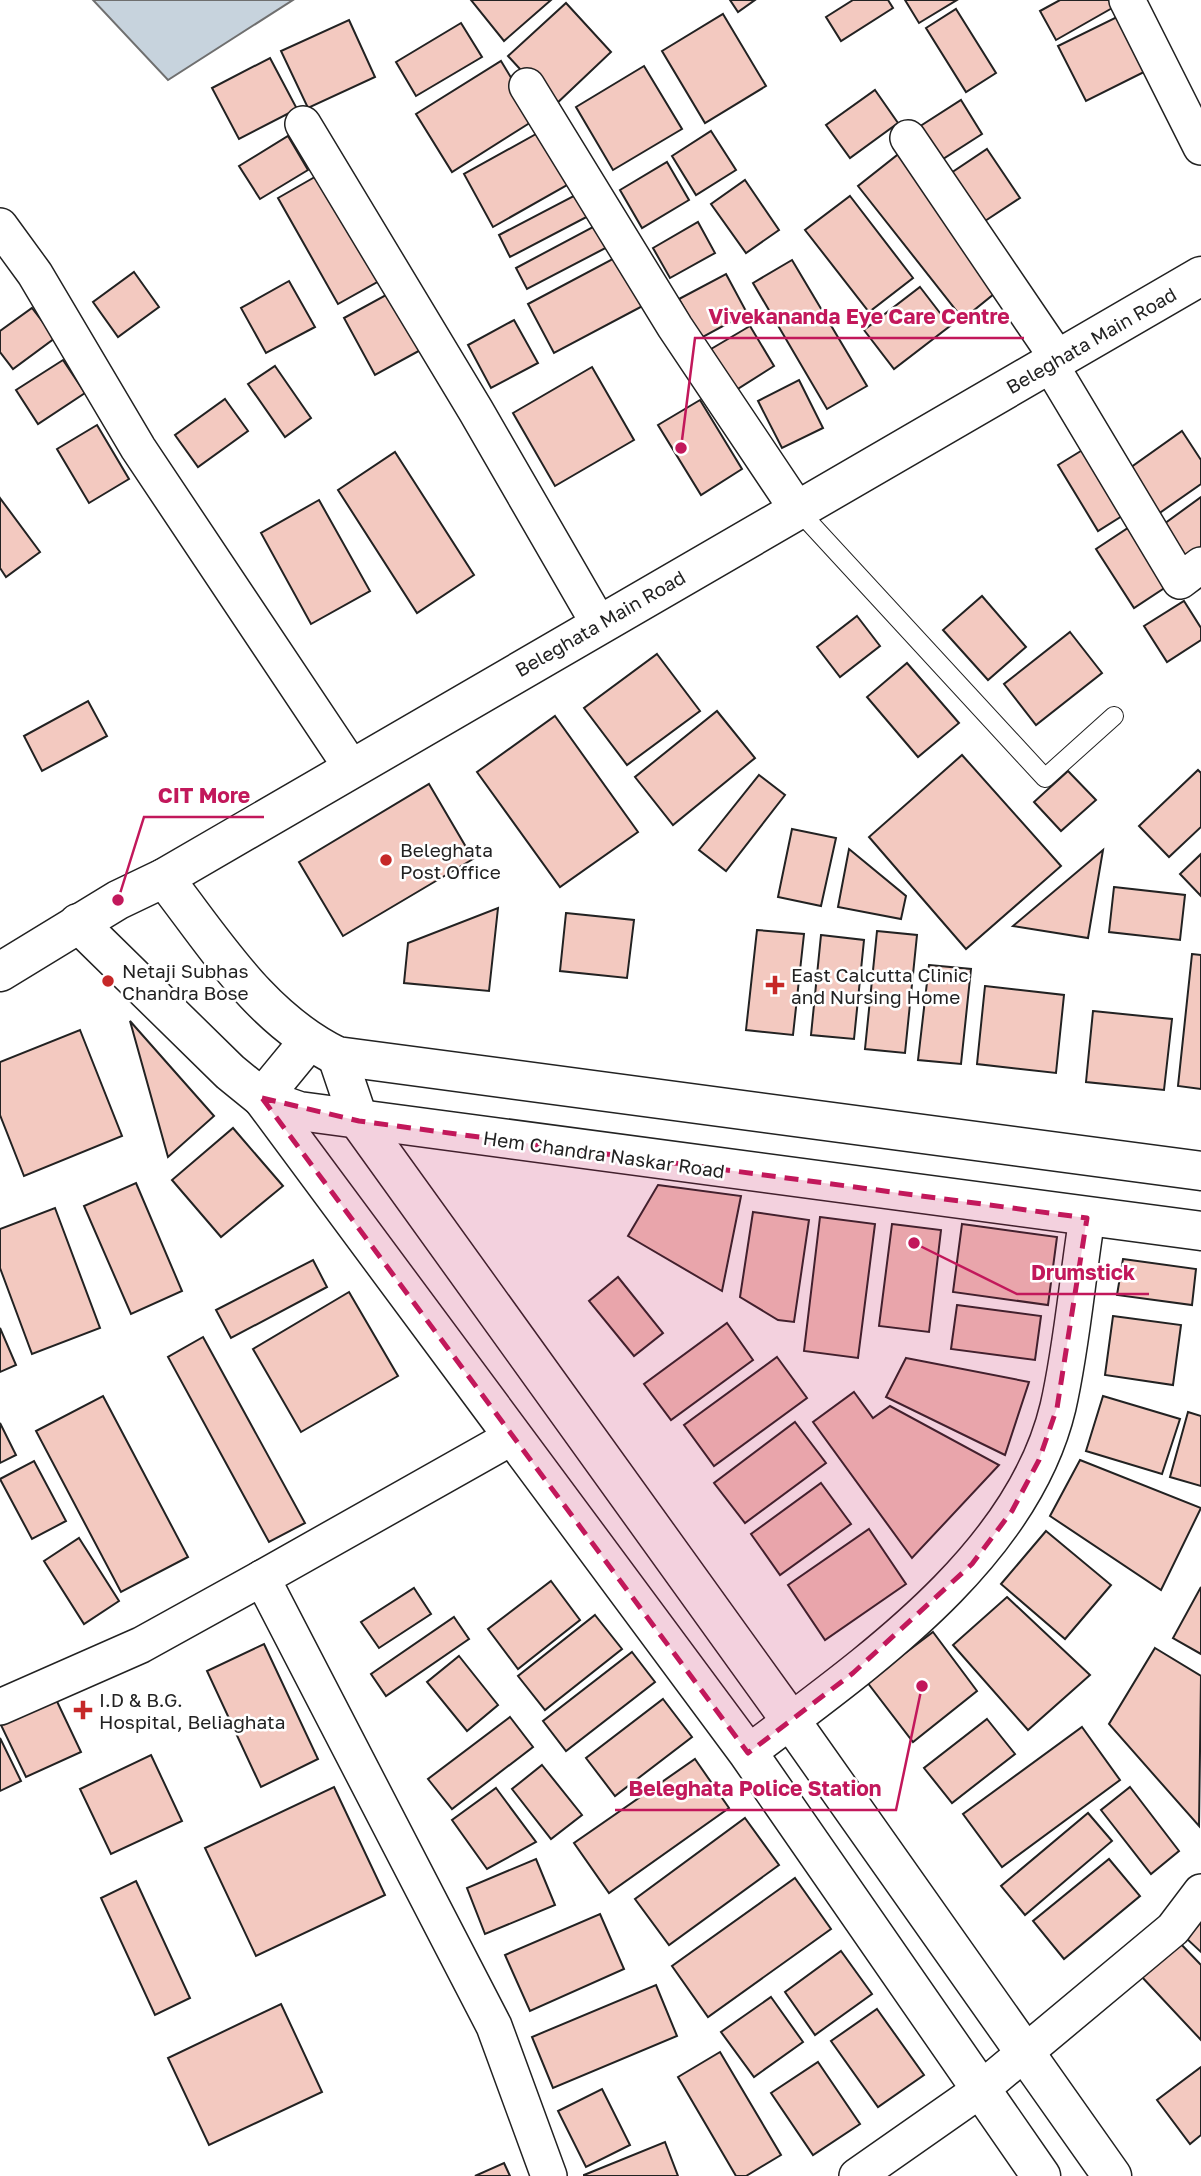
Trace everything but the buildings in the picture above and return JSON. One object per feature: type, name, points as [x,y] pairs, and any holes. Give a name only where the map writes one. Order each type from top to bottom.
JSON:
[{"type":"main road","name":"Beleghata Main Road","points":[[0,972],[78,923],[164,878],[351,767],[1201,276]]},
{"type":"main road","points":[[164,878],[252,990],[281,1022],[323,1049],[1201,1171]]},
{"type":"main road","name":"Hem Chandra Naskar Road","points":[[78,923],[229,1072],[262,1098],[299,1111],[1087,1218],[1201,1231]]},
{"type":"main road","points":[[323,1049],[262,1098],[748,1753],[1041,2176]]},
{"type":"main road","points":[[323,1049],[359,1121],[791,1721],[1112,2176]]},
{"type":"street","points":[[1127,0],[1201,147]]},
{"type":"street","points":[[527,86],[675,327],[797,509]]},
{"type":"street","points":[[303,124],[476,411],[599,624]]},
{"type":"street","points":[[908,138],[1054,361],[1180,582],[1201,565]]},
{"type":"street","points":[[0,226],[35,274],[138,448],[351,767]]},
{"type":"street","points":[[748,1753],[921,1614],[972,1563],[1012,1511],[1039,1460],[1058,1408],[1087,1218]]},
{"type":"street","points":[[0,1707],[141,1645],[512,1437]]},
{"type":"street","points":[[262,1578],[494,2026],[549,2176]]},
{"type":"street","points":[[857,2176],[980,2090],[1173,1929],[1201,1892]]},
{"type":"lane","points":[[797,509],[1045,778],[1114,716]]},
{"type":"highlighted area","points":[[262,1098],[359,1121],[1087,1218],[1057,1408],[1039,1460],[1012,1511],[972,1564],[853,1673],[748,1753]]},
{"type":"shaded area","points":[[93,0],[293,0],[168,80]]},
{"type":"place","name":"Vivekananda Eye Care Centre","points":[[681,448]]},
{"type":"place","name":"Beleghata Post Office","points":[[386,860]]},
{"type":"place","name":"CIT More","points":[[118,900]]},
{"type":"place","name":"Netaji Subhas Chandra Bose","points":[[108,981]]},
{"type":"place","name":"East Calcutta Clinic and Nursing Home","points":[[775,985]]},
{"type":"place","name":"Drumstick","points":[[914,1243]]},
{"type":"place","name":"Beleghata Police Station","points":[[922,1686]]},
{"type":"place","name":"I.D & B.G. Hospital, Beliaghata","points":[[83,1710]]}]
